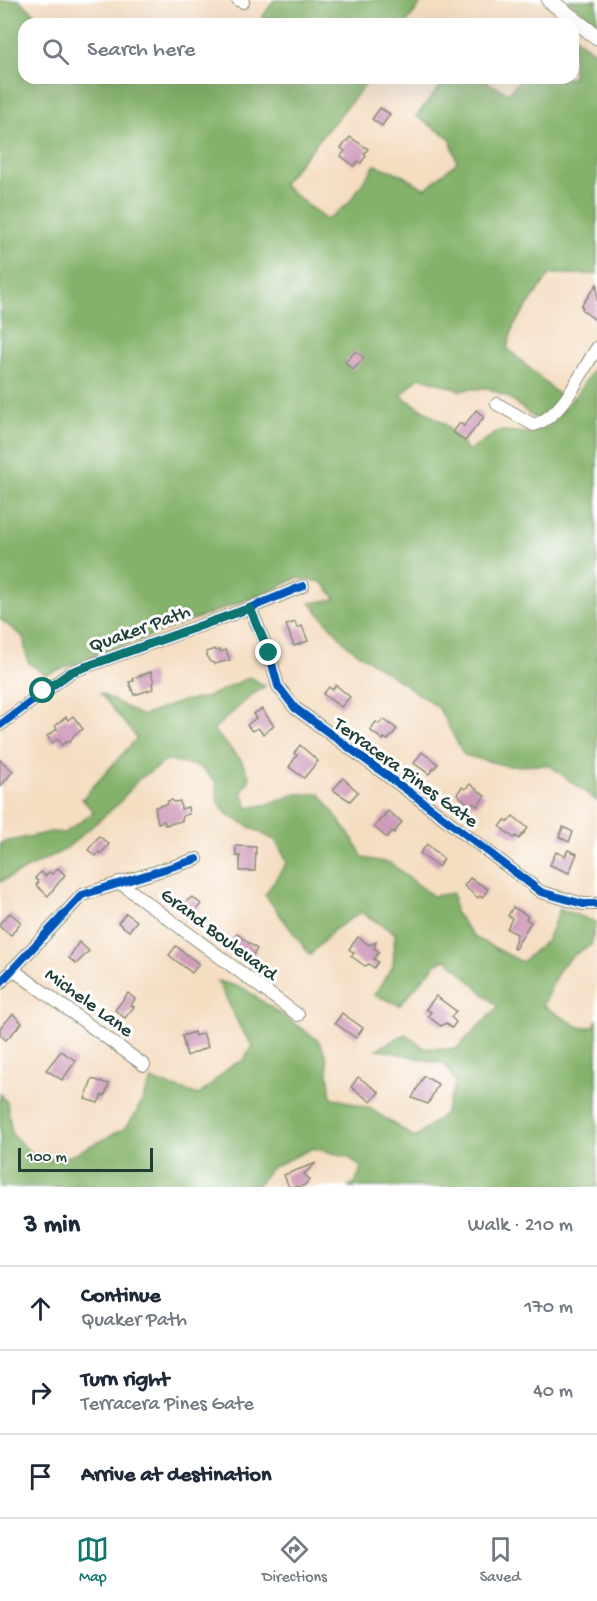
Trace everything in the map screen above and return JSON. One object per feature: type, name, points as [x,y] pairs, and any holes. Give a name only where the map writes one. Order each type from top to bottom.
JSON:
[{"type":"main road","points":[[549,0],[572,18]]},
{"type":"main road","points":[[579,23],[597,37]]},
{"type":"street","points":[[497,404],[534,425],[544,422],[554,414],[568,396],[597,348]]},
{"type":"street","name":"Quaker Path","points":[[0,725],[71,672],[250,608],[303,586]]},
{"type":"street","name":"Terracera Pines Gate","points":[[250,608],[269,653],[278,686],[295,708],[541,892],[583,904],[597,904]]},
{"type":"street","points":[[0,982],[81,895],[197,860]]},
{"type":"street","name":"Grand Boulevard","points":[[119,882],[298,1015]]},
{"type":"street","name":"Michele Lane","points":[[12,969],[144,1065]]},
{"type":"green space","points":[[0,0],[19,0],[40,18],[18,18],[18,84],[366,84],[282,184],[326,220],[348,204],[375,165],[401,174],[425,189],[457,162],[450,138],[416,116],[442,84],[490,84],[509,93],[516,84],[579,84],[579,40],[597,54],[597,274],[550,274],[514,325],[507,348],[560,396],[549,411],[536,419],[508,397],[488,388],[460,390],[419,377],[401,396],[444,423],[468,451],[499,431],[530,433],[552,424],[579,391],[597,364],[597,801],[549,765],[508,766],[464,755],[438,707],[349,647],[310,603],[336,599],[322,582],[297,578],[268,592],[45,675],[28,662],[23,637],[0,619]]},
{"type":"green space","points":[[274,0],[423,0],[410,18],[262,18]]},
{"type":"green space","points":[[568,0],[597,0],[597,23]]},
{"type":"green space","points":[[250,677],[265,686],[213,730],[241,760],[250,778],[242,792],[248,808],[269,804],[296,794],[320,794],[354,841],[363,858],[390,863],[433,896],[453,893],[455,912],[474,937],[522,962],[547,940],[560,909],[596,922],[591,945],[565,963],[543,1006],[579,1027],[594,1027],[597,1019],[597,1187],[347,1187],[355,1183],[362,1168],[348,1157],[313,1148],[271,1168],[256,1187],[0,1187],[0,1093],[7,1102],[12,1134],[38,1160],[70,1156],[124,1129],[135,1115],[152,1080],[199,1095],[232,1065],[243,1061],[253,1046],[241,1029],[218,981],[243,988],[318,1040],[326,1055],[331,1097],[371,1109],[415,1138],[445,1113],[456,1082],[445,1064],[377,1049],[405,1034],[424,1048],[456,1049],[498,1007],[447,959],[437,963],[400,1005],[374,995],[393,966],[395,933],[361,912],[334,930],[310,955],[265,895],[287,862],[276,841],[228,815],[218,803],[216,782],[200,767],[168,760],[138,780],[117,805],[64,850],[0,882],[0,843],[51,832],[64,833],[94,812],[82,799],[137,738],[100,693],[142,716],[182,701],[205,698]]},
{"type":"building","points":[[380,108],[390,114],[382,126],[372,119]]},
{"type":"building","points":[[350,137],[368,149],[361,163],[358,161],[354,166],[341,156],[345,151],[341,148]]},
{"type":"building","points":[[597,284],[597,321],[582,310],[581,306]]},
{"type":"building","points":[[356,351],[364,358],[353,370],[345,362]]},
{"type":"building","points":[[476,410],[484,417],[465,441],[453,432],[460,423],[464,426]]},
{"type":"building","points":[[295,622],[297,628],[302,626],[308,641],[294,646],[286,625]]},
{"type":"building","points":[[215,649],[220,652],[226,650],[230,660],[215,664],[209,661],[206,652]]},
{"type":"building","points":[[151,672],[154,682],[152,683],[153,689],[134,695],[129,682],[134,681],[133,678]]},
{"type":"building","points":[[336,685],[350,697],[341,707],[323,694],[329,687],[332,690]]},
{"type":"building","points":[[262,709],[274,726],[263,734],[258,728],[252,731],[247,725],[256,718],[253,714]]},
{"type":"building","points":[[73,716],[83,729],[74,735],[70,742],[62,745],[58,739],[52,743],[47,736],[57,729],[55,726],[66,717],[68,720]]},
{"type":"building","points":[[383,719],[397,729],[388,740],[384,738],[383,740],[370,730],[376,722],[379,724]]},
{"type":"building","points":[[300,745],[318,761],[304,778],[289,767]]},
{"type":"building","points":[[422,752],[438,764],[429,774],[414,763]]},
{"type":"building","points":[[0,760],[13,771],[0,787]]},
{"type":"building","points":[[343,778],[358,792],[350,801],[333,790]]},
{"type":"building","points":[[470,784],[485,796],[477,806],[473,803],[471,806],[457,794],[462,787],[465,789]]},
{"type":"building","points":[[172,800],[180,801],[181,809],[188,807],[189,814],[183,816],[182,821],[165,825],[164,821],[158,823],[155,807]]},
{"type":"building","points":[[388,811],[402,822],[387,838],[374,827]]},
{"type":"building","points":[[513,816],[528,828],[519,839],[516,836],[514,838],[500,827],[505,820],[508,822]]},
{"type":"building","points":[[563,827],[573,832],[569,842],[559,837]]},
{"type":"building","points":[[99,836],[109,844],[101,854],[99,852],[96,856],[88,850]]},
{"type":"building","points":[[427,844],[444,859],[438,867],[420,853]]},
{"type":"building","points":[[236,846],[256,847],[255,871],[240,871],[240,856],[236,856]]},
{"type":"building","points":[[568,850],[577,854],[569,873],[550,865],[556,852],[565,856]]},
{"type":"building","points":[[58,868],[65,875],[48,896],[36,885],[39,882],[35,878],[41,872],[45,876],[49,872],[52,874]]},
{"type":"building","points":[[470,878],[488,889],[482,898],[480,896],[478,898],[464,886]]},
{"type":"building","points":[[192,897],[201,904],[193,914],[183,904]]},
{"type":"building","points":[[513,907],[528,916],[526,919],[531,922],[515,949],[513,948],[517,934],[507,929],[512,918],[508,916]]},
{"type":"building","points":[[10,913],[21,922],[11,935],[0,927],[0,923]]},
{"type":"building","points":[[126,913],[137,921],[129,931],[118,923]]},
{"type":"building","points":[[237,934],[257,949],[250,959],[229,944]]},
{"type":"building","points":[[358,937],[369,945],[376,942],[374,948],[379,952],[374,959],[378,962],[374,968],[369,964],[365,966],[351,956],[354,953],[349,949]]},
{"type":"building","points":[[79,942],[89,951],[76,964],[69,958]]},
{"type":"building","points":[[176,946],[199,964],[192,973],[169,955]]},
{"type":"building","points":[[128,993],[135,999],[131,1005],[134,1007],[125,1018],[115,1010]]},
{"type":"building","points":[[436,996],[456,1011],[451,1017],[456,1022],[452,1028],[446,1023],[441,1026],[428,1016],[431,1012],[426,1009]]},
{"type":"building","points":[[342,1013],[363,1028],[356,1038],[335,1023]]},
{"type":"building","points":[[13,1014],[22,1023],[6,1040],[0,1035],[0,1028]]},
{"type":"building","points":[[194,1032],[195,1036],[203,1033],[208,1047],[187,1056],[182,1036]]},
{"type":"building","points":[[61,1051],[76,1061],[62,1080],[46,1070]]},
{"type":"building","points":[[424,1076],[438,1084],[428,1104],[412,1098]]},
{"type":"building","points":[[358,1077],[379,1092],[371,1102],[351,1087]]},
{"type":"building","points":[[92,1079],[109,1084],[105,1096],[102,1095],[98,1103],[85,1099]]},
{"type":"building","points":[[316,1163],[304,1174],[310,1180],[303,1186],[289,1187],[284,1175]]},
{"type":"cycle path","points":[[0,725],[71,672],[250,608],[303,586]]},
{"type":"cycle path","points":[[250,608],[269,653],[278,686],[295,708],[541,892],[583,904],[597,904]]},
{"type":"cycle path","points":[[0,983],[82,895],[197,859]]},
{"type":"route","points":[[43,691],[71,672],[250,608],[269,653]]}]
